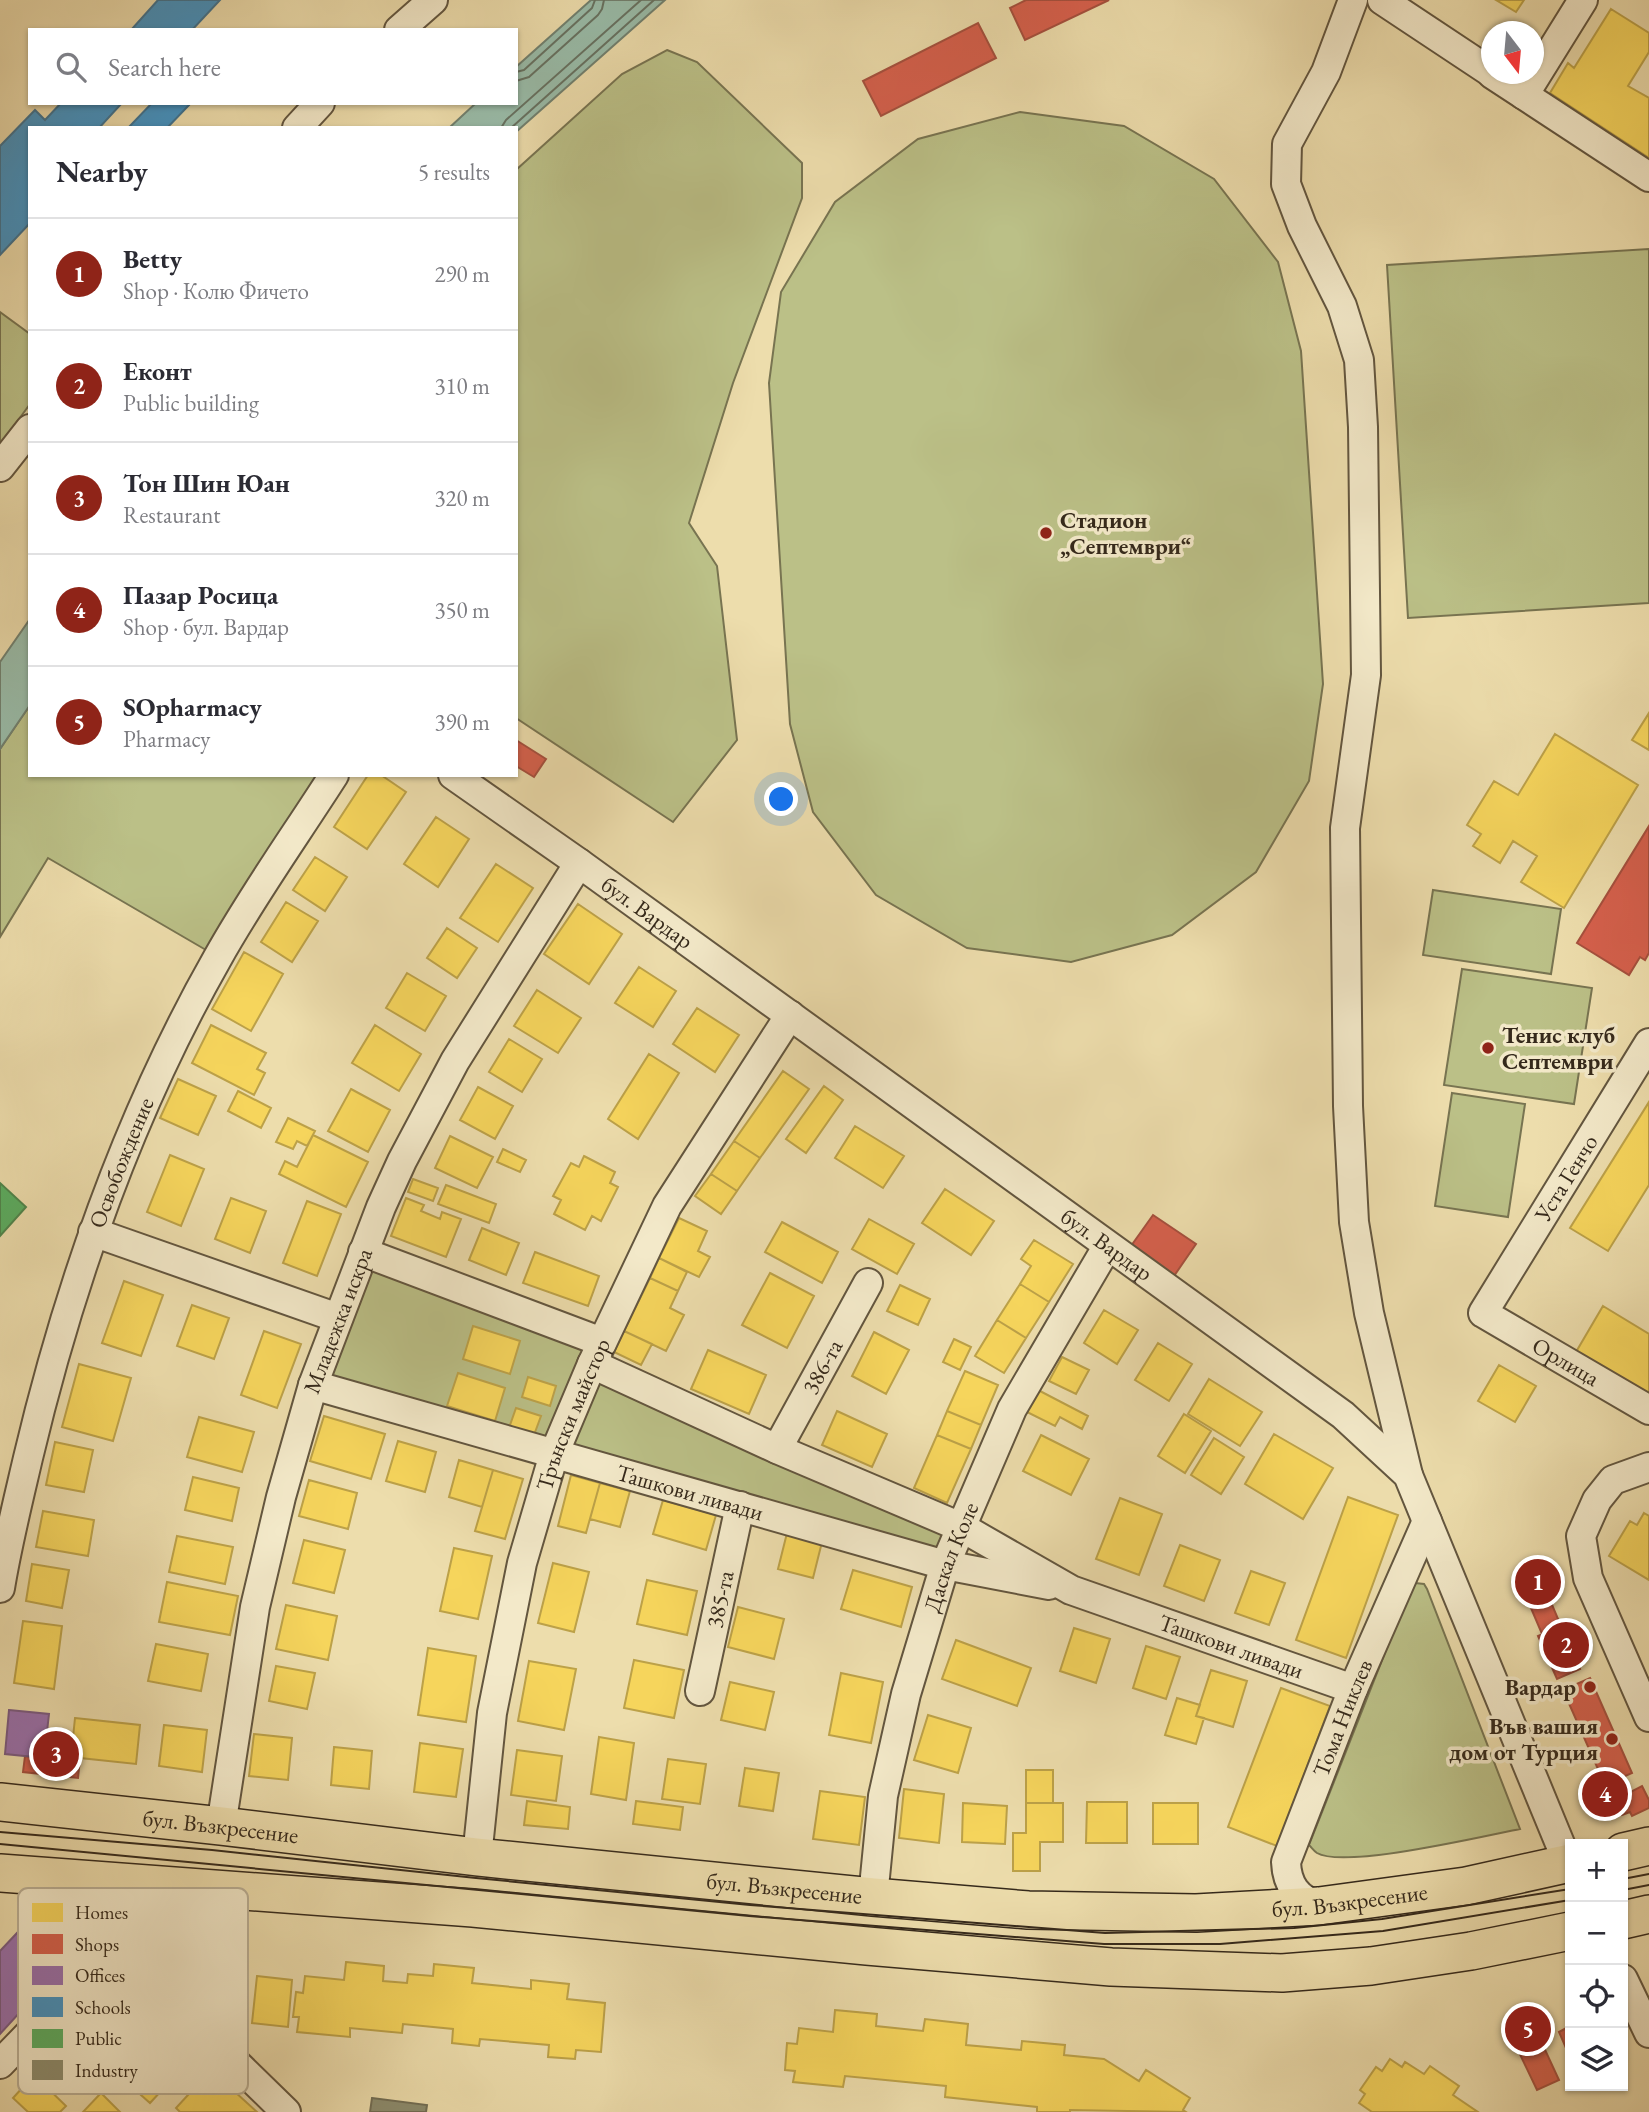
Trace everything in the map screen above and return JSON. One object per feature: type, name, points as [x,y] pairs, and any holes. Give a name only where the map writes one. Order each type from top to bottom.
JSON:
[{"type":"main road","name":"бул. Възкресение","points":[[0,1802],[477,1857],[1028,1910],[1196,1913],[1319,1906],[1466,1886],[1565,1866]]},
{"type":"main road","points":[[1628,1851],[1649,1846]]},
{"type":"main road","points":[[0,1873],[214,1888]]},
{"type":"main road","points":[[248,1891],[473,1908],[827,1943],[1111,1967],[1282,1973],[1371,1966],[1471,1951],[1565,1932]]},
{"type":"main road","points":[[1628,1919],[1649,1914]]},
{"type":"street","points":[[401,28],[433,0]]},
{"type":"street","points":[[1353,0],[1326,72],[1287,144],[1286,184],[1302,226],[1342,306],[1359,360],[1363,440],[1366,675],[1345,828],[1348,1106],[1356,1235],[1369,1313],[1408,1475]]},
{"type":"street","points":[[1382,0],[1481,66]]},
{"type":"street","points":[[1524,94],[1583,0]]},
{"type":"street","points":[[1509,84],[1649,177]]},
{"type":"street","points":[[299,126],[318,105]]},
{"type":"street","points":[[0,467],[28,432]]},
{"type":"street","name":"Освобождение","points":[[0,1588],[39,1410],[65,1317],[93,1233],[148,1095],[176,1035],[218,957],[333,777]]},
{"type":"street","name":"бул. Вардар","points":[[456,777],[1343,1415],[1408,1475],[1565,1853]]},
{"type":"street","name":"Младежка искра","points":[[221,1826],[255,1607],[281,1497],[313,1385],[363,1252],[402,1161],[455,1060],[579,863]]},
{"type":"street","name":"Трънски майстор","points":[[477,1857],[495,1699],[522,1563],[554,1454],[597,1353],[667,1206],[790,1015]]},
{"type":"street","name":"Уста Генчо","points":[[1483,1313],[1649,1043]]},
{"type":"street","points":[[93,1233],[338,1318]]},
{"type":"street","name":"Даскал Коле","points":[[873,1897],[883,1797],[906,1694],[945,1565],[1012,1409],[1107,1247]]},
{"type":"street","name":"Ташкови ливади","points":[[363,1252],[597,1353],[776,1449],[962,1528],[1071,1590]]},
{"type":"street","name":"386-та","points":[[776,1449],[868,1283]]},
{"type":"street","name":"Орлица","points":[[1483,1313],[1649,1410]]},
{"type":"street","name":"Ташкови ливади","points":[[313,1385],[945,1565],[1071,1590],[1353,1689]]},
{"type":"street","points":[[1649,1467],[1613,1480],[1597,1500],[1581,1536],[1588,1578],[1649,1717]]},
{"type":"street","name":"385-та","points":[[700,1692],[740,1506]]},
{"type":"street","name":"Тома Никлев","points":[[1319,1906],[1298,1895],[1288,1877],[1286,1862],[1353,1689],[1427,1521]]},
{"type":"street","points":[[110,1880],[110,1888]]},
{"type":"street","points":[[1628,1989],[1649,2033]]},
{"type":"street","points":[[0,2064],[18,2045]]},
{"type":"street","points":[[248,2075],[286,2112]]},
{"type":"green space","points":[[667,50],[697,62],[802,163],[802,198],[733,383],[689,523],[717,566],[737,740],[673,822],[518,719],[518,168],[622,74]]},
{"type":"green space","name":"Стадион „Септември“","points":[[1020,112],[1124,126],[1214,179],[1278,262],[1301,351],[1323,684],[1309,781],[1256,872],[1172,935],[1071,962],[967,948],[876,895],[813,812],[790,724],[769,383],[781,292],[835,202],[918,139]]},
{"type":"green space","points":[[1649,249],[1649,603],[1408,618],[1387,265]]},
{"type":"green space","points":[[0,312],[28,333],[28,407],[0,445]]},
{"type":"green space","points":[[28,708],[28,777],[324,777],[218,957],[48,858],[0,937],[0,749]]},
{"type":"green space","points":[[1433,890],[1561,909],[1551,974],[1423,955]]},
{"type":"green space","points":[[1462,969],[1592,988],[1574,1104],[1444,1085]]},
{"type":"green space","points":[[1452,1093],[1525,1104],[1508,1217],[1435,1206]]},
{"type":"green space","points":[[363,1252],[602,1342],[554,1454],[313,1385]]},
{"type":"green space","points":[[595,1368],[958,1529],[942,1561],[558,1451]]},
{"type":"green space","points":[[1415,1583],[1424,1584],[1427,1589],[1520,1829],[1384,1854],[1332,1857],[1317,1853],[1309,1845],[1411,1587]]},
{"type":"water","points":[[591,0],[665,0],[518,130],[518,126],[451,126],[474,105],[518,105],[518,65]]},
{"type":"water","points":[[28,622],[28,708],[0,749],[0,662]]},
{"type":"building: Homes","points":[[1496,0],[1524,0],[1516,12]]},
{"type":"building: Homes","points":[[1611,9],[1649,33],[1649,52],[1628,86],[1649,98],[1649,158],[1550,93],[1568,63],[1574,68]]},
{"type":"building: Homes","points":[[1649,713],[1649,750],[1632,740]]},
{"type":"building: Homes","points":[[1555,734],[1638,785],[1564,908],[1521,882],[1537,856],[1513,841],[1500,863],[1473,846],[1481,834],[1467,825],[1494,781],[1518,795]]},
{"type":"building: Homes","points":[[367,777],[384,777],[406,792],[367,849],[334,827]]},
{"type":"building: Homes","points":[[436,817],[469,839],[438,887],[404,864]]},
{"type":"building: Homes","points":[[315,857],[347,877],[325,911],[293,890]]},
{"type":"building: Homes","points":[[496,864],[533,888],[498,942],[460,918]]},
{"type":"building: Homes","points":[[286,902],[318,921],[292,962],[261,942]]},
{"type":"building: Homes","points":[[578,904],[622,934],[589,984],[544,954]]},
{"type":"building: Homes","points":[[447,928],[477,948],[457,978],[427,958]]},
{"type":"building: Homes","points":[[244,952],[283,974],[251,1031],[212,1009]]},
{"type":"building: Homes","points":[[639,967],[676,991],[653,1027],[615,1003]]},
{"type":"building: Homes","points":[[407,973],[446,996],[425,1031],[386,1008]]},
{"type":"building: Homes","points":[[537,990],[581,1018],[558,1053],[514,1026]]},
{"type":"building: Homes","points":[[697,1008],[739,1035],[715,1072],[673,1044]]},
{"type":"building: Homes","points":[[211,1025],[266,1053],[257,1069],[265,1073],[254,1095],[192,1063]]},
{"type":"building: Homes","points":[[375,1025],[421,1054],[399,1091],[352,1063]]},
{"type":"building: Homes","points":[[509,1039],[542,1059],[522,1092],[489,1072]]},
{"type":"building: Homes","points":[[649,1054],[679,1073],[638,1139],[608,1119]]},
{"type":"building: Homes","points":[[783,1071],[809,1089],[760,1158],[734,1141]]},
{"type":"building: Homes","points":[[178,1079],[216,1096],[198,1135],[160,1118]]},
{"type":"building: Homes","points":[[824,1086],[843,1100],[806,1153],[786,1139]]},
{"type":"building: Homes","points":[[478,1087],[513,1106],[495,1139],[460,1120]]},
{"type":"building: Homes","points":[[351,1089],[390,1110],[368,1152],[328,1131]]},
{"type":"building: Homes","points":[[238,1091],[271,1108],[261,1128],[228,1111]]},
{"type":"building: Homes","points":[[1649,1102],[1649,1185],[1608,1251],[1570,1228]]},
{"type":"building: Homes","points":[[288,1118],[315,1131],[307,1146],[297,1141],[293,1149],[276,1142]]},
{"type":"building: Homes","points":[[855,1126],[904,1156],[883,1188],[835,1158]]},
{"type":"building: Homes","points":[[313,1135],[368,1162],[346,1207],[279,1174],[285,1161],[297,1167]]},
{"type":"building: Homes","points":[[450,1136],[493,1157],[477,1188],[435,1168]]},
{"type":"building: Homes","points":[[734,1141],[760,1158],[737,1191],[711,1174]]},
{"type":"building: Homes","points":[[503,1149],[526,1160],[520,1172],[497,1162]]},
{"type":"building: Homes","points":[[170,1155],[204,1169],[181,1226],[147,1212]]},
{"type":"building: Homes","points":[[584,1156],[615,1172],[610,1183],[618,1187],[601,1221],[592,1216],[585,1230],[554,1214],[561,1200],[553,1196],[571,1163],[579,1167]]},
{"type":"building: Homes","points":[[711,1174],[737,1191],[721,1214],[695,1196]]},
{"type":"building: Homes","points":[[413,1179],[438,1188],[433,1201],[408,1192]]},
{"type":"building: Homes","points":[[446,1185],[496,1204],[489,1223],[438,1204]]},
{"type":"building: Homes","points":[[945,1189],[994,1221],[971,1255],[922,1223]]},
{"type":"building: Homes","points":[[231,1198],[266,1211],[250,1253],[215,1239]]},
{"type":"building: Homes","points":[[406,1198],[424,1205],[421,1211],[440,1219],[442,1212],[461,1219],[446,1257],[391,1236]]},
{"type":"building: Homes","points":[[307,1201],[341,1214],[317,1276],[283,1263]]},
{"type":"building: Homes","points":[[679,1218],[707,1231],[698,1251],[710,1257],[699,1277],[659,1258]]},
{"type":"building: Homes","points":[[869,1219],[914,1244],[897,1274],[852,1249]]},
{"type":"building: Homes","points":[[782,1222],[838,1252],[822,1283],[765,1252]]},
{"type":"building: Homes","points":[[482,1228],[519,1243],[506,1275],[469,1260]]},
{"type":"building: Homes","points":[[1034,1240],[1073,1264],[1049,1302],[1020,1284],[1031,1266],[1021,1259]]},
{"type":"building: Homes","points":[[535,1252],[599,1276],[588,1306],[523,1283]]},
{"type":"building: Homes","points":[[659,1258],[687,1272],[678,1291],[650,1278]]},
{"type":"building: Homes","points":[[770,1273],[814,1296],[787,1348],[742,1325]]},
{"type":"building: Homes","points":[[650,1278],[678,1291],[670,1308],[684,1315],[666,1351],[624,1331]]},
{"type":"building: Homes","points":[[124,1281],[163,1295],[141,1356],[102,1343]]},
{"type":"building: Homes","points":[[1020,1284],[1049,1302],[1026,1338],[997,1320]]},
{"type":"building: Homes","points":[[900,1285],[930,1299],[918,1325],[887,1311]]},
{"type":"building: Homes","points":[[192,1305],[229,1318],[214,1359],[177,1346]]},
{"type":"building: Homes","points":[[1603,1306],[1649,1334],[1649,1397],[1576,1352]]},
{"type":"building: Homes","points":[[1104,1310],[1138,1330],[1117,1364],[1084,1343]]},
{"type":"building: Homes","points":[[997,1320],[1026,1338],[1004,1373],[975,1356]]},
{"type":"building: Homes","points":[[473,1326],[520,1341],[510,1374],[463,1359]]},
{"type":"building: Homes","points":[[264,1331],[301,1344],[277,1408],[241,1395]]},
{"type":"building: Homes","points":[[624,1331],[652,1344],[641,1365],[614,1352]]},
{"type":"building: Homes","points":[[874,1332],[909,1350],[886,1394],[852,1376]]},
{"type":"building: Homes","points":[[954,1339],[971,1347],[960,1370],[943,1362]]},
{"type":"building: Homes","points":[[1158,1343],[1192,1364],[1169,1401],[1135,1380]]},
{"type":"building: Homes","points":[[708,1350],[766,1375],[749,1414],[691,1389]]},
{"type":"building: Homes","points":[[1062,1357],[1089,1370],[1076,1394],[1049,1381]]},
{"type":"building: Homes","points":[[79,1364],[131,1378],[113,1441],[62,1427]]},
{"type":"building: Homes","points":[[1499,1365],[1536,1386],[1515,1422],[1478,1401]]},
{"type":"building: Homes","points":[[965,1371],[998,1385],[981,1425],[947,1411]]},
{"type":"building: Homes","points":[[458,1373],[505,1388],[495,1421],[447,1406]]},
{"type":"building: Homes","points":[[528,1377],[556,1386],[550,1406],[522,1397]]},
{"type":"building: Homes","points":[[1209,1379],[1262,1412],[1240,1446],[1188,1414]]},
{"type":"building: Homes","points":[[1038,1390],[1088,1416],[1082,1429],[1060,1417],[1055,1426],[1027,1412]]},
{"type":"building: Homes","points":[[516,1408],[541,1416],[534,1435],[509,1428]]},
{"type":"building: Homes","points":[[837,1411],[887,1434],[872,1467],[822,1445]]},
{"type":"building: Homes","points":[[947,1411],[981,1425],[971,1449],[937,1435]]},
{"type":"building: Homes","points":[[1184,1414],[1211,1431],[1185,1473],[1158,1456]]},
{"type":"building: Homes","points":[[324,1416],[385,1434],[371,1479],[310,1461]]},
{"type":"building: Homes","points":[[199,1417],[254,1432],[242,1472],[187,1457]]},
{"type":"building: Homes","points":[[1274,1434],[1333,1468],[1303,1519],[1245,1484]]},
{"type":"building: Homes","points":[[937,1435],[971,1449],[947,1503],[914,1488]]},
{"type":"building: Homes","points":[[1041,1435],[1089,1459],[1071,1495],[1023,1471]]},
{"type":"building: Homes","points":[[1214,1438],[1244,1457],[1221,1494],[1191,1475]]},
{"type":"building: Homes","points":[[398,1441],[436,1452],[425,1492],[386,1481]]},
{"type":"building: Homes","points":[[55,1442],[93,1450],[84,1492],[46,1485]]},
{"type":"building: Homes","points":[[459,1460],[493,1470],[482,1507],[449,1497]]},
{"type":"building: Homes","points":[[493,1470],[523,1479],[505,1539],[475,1531]]},
{"type":"building: Homes","points":[[571,1475],[600,1483],[586,1533],[558,1526]]},
{"type":"building: Homes","points":[[193,1477],[239,1488],[232,1521],[185,1510]]},
{"type":"building: Homes","points":[[309,1480],[357,1493],[348,1529],[299,1516]]},
{"type":"building: Homes","points":[[600,1483],[630,1491],[620,1527],[590,1519]]},
{"type":"building: Homes","points":[[1348,1497],[1398,1515],[1346,1658],[1296,1640]]},
{"type":"building: Homes","points":[[1120,1498],[1162,1514],[1139,1575],[1096,1559]]},
{"type":"building: Homes","points":[[663,1500],[716,1515],[706,1550],[653,1534]]},
{"type":"building: Homes","points":[[43,1511],[94,1520],[88,1556],[36,1547]]},
{"type":"building: Homes","points":[[1644,1513],[1649,1516],[1649,1580],[1609,1556],[1630,1521],[1637,1525]]},
{"type":"building: Homes","points":[[787,1533],[822,1542],[813,1578],[778,1569]]},
{"type":"building: Homes","points":[[177,1536],[233,1547],[225,1584],[169,1572]]},
{"type":"building: Homes","points":[[304,1540],[345,1550],[334,1593],[293,1583]]},
{"type":"building: Homes","points":[[1180,1545],[1220,1560],[1204,1601],[1164,1586]]},
{"type":"building: Homes","points":[[454,1548],[492,1556],[478,1619],[440,1611]]},
{"type":"building: Homes","points":[[553,1563],[589,1572],[574,1632],[538,1623]]},
{"type":"building: Homes","points":[[32,1564],[69,1570],[62,1608],[26,1601]]},
{"type":"building: Homes","points":[[853,1570],[912,1587],[901,1627],[841,1609]]},
{"type":"building: Homes","points":[[1251,1571],[1285,1583],[1269,1625],[1235,1613]]},
{"type":"building: Homes","points":[[647,1580],[697,1591],[687,1635],[637,1624]]},
{"type":"building: Homes","points":[[167,1582],[238,1596],[230,1635],[159,1622]]},
{"type":"building: Homes","points":[[286,1605],[337,1616],[328,1660],[276,1649]]},
{"type":"building: Homes","points":[[738,1607],[784,1619],[774,1659],[728,1647]]},
{"type":"building: Homes","points":[[23,1621],[62,1626],[54,1689],[14,1683]]},
{"type":"building: Homes","points":[[1074,1628],[1110,1639],[1096,1683],[1060,1671]]},
{"type":"building: Homes","points":[[956,1640],[1031,1668],[1017,1706],[942,1679]]},
{"type":"building: Homes","points":[[156,1644],[208,1654],[201,1691],[148,1681]]},
{"type":"building: Homes","points":[[1146,1646],[1180,1657],[1166,1699],[1133,1688]]},
{"type":"building: Homes","points":[[428,1648],[476,1656],[466,1722],[418,1715]]},
{"type":"building: Homes","points":[[634,1660],[684,1670],[674,1718],[624,1708]]},
{"type":"building: Homes","points":[[529,1661],[576,1669],[564,1730],[518,1721]]},
{"type":"building: Homes","points":[[276,1666],[315,1673],[307,1709],[269,1701]]},
{"type":"building: Homes","points":[[1211,1670],[1247,1681],[1233,1727],[1196,1716]]},
{"type":"building: Homes","points":[[841,1673],[883,1682],[871,1743],[829,1735]]},
{"type":"building: Homes","points":[[730,1682],[774,1692],[765,1730],[721,1720]]},
{"type":"building: Homes","points":[[1281,1688],[1330,1706],[1277,1846],[1228,1827]]},
{"type":"building: Homes","points":[[1177,1698],[1200,1705],[1196,1716],[1204,1718],[1196,1744],[1165,1735]]},
{"type":"building: Homes","points":[[928,1715],[971,1728],[958,1773],[914,1760]]},
{"type":"building: Homes","points":[[75,1718],[140,1725],[136,1764],[71,1757]]},
{"type":"building: Homes","points":[[164,1725],[207,1730],[202,1772],[159,1766]]},
{"type":"building: Homes","points":[[254,1734],[292,1738],[288,1780],[249,1776]]},
{"type":"building: Homes","points":[[599,1737],[634,1743],[626,1800],[591,1794]]},
{"type":"building: Homes","points":[[420,1743],[463,1749],[456,1797],[414,1792]]},
{"type":"building: Homes","points":[[334,1747],[372,1751],[369,1789],[331,1785]]},
{"type":"building: Homes","points":[[517,1750],[562,1756],[556,1801],[511,1795]]},
{"type":"building: Homes","points":[[668,1759],[706,1764],[700,1804],[662,1799]]},
{"type":"building: Homes","points":[[745,1768],[779,1773],[773,1811],[739,1806]]},
{"type":"building: Homes","points":[[1026,1770],[1053,1770],[1053,1803],[1026,1803]]},
{"type":"building: Homes","points":[[904,1789],[944,1794],[939,1843],[899,1838]]},
{"type":"building: Homes","points":[[820,1791],[865,1797],[859,1845],[813,1839]]},
{"type":"building: Homes","points":[[527,1801],[570,1807],[568,1829],[524,1825]]},
{"type":"building: Homes","points":[[636,1801],[683,1807],[680,1830],[633,1824]]},
{"type":"building: Homes","points":[[1087,1802],[1127,1802],[1127,1843],[1086,1843]]},
{"type":"building: Homes","points":[[963,1803],[1007,1806],[1005,1844],[962,1842]]},
{"type":"building: Homes","points":[[1026,1803],[1063,1803],[1063,1842],[1040,1842],[1040,1871],[1013,1871],[1013,1833],[1026,1833]]},
{"type":"building: Homes","points":[[1153,1803],[1198,1803],[1198,1844],[1153,1844]]},
{"type":"building: Homes","points":[[346,1962],[384,1966],[383,1981],[407,1983],[408,1974],[433,1976],[434,1964],[474,1968],[472,1983],[531,1989],[531,1980],[569,1984],[567,1999],[605,2003],[601,2052],[576,2050],[575,2059],[548,2057],[549,2045],[480,2039],[479,2046],[452,2043],[453,2029],[403,2024],[402,2033],[350,2028],[350,2037],[297,2032],[299,2017],[293,2017],[296,1992],[303,1993],[305,1976],[344,1980]]},
{"type":"building: Homes","points":[[257,1976],[292,1980],[288,2027],[252,2023]]},
{"type":"building: Homes","points":[[835,2010],[877,2014],[876,2026],[923,2031],[925,2019],[968,2024],[966,2045],[1021,2050],[1022,2041],[1065,2045],[1064,2055],[1104,2059],[1139,2081],[1146,2070],[1190,2098],[1183,2110],[1186,2112],[1037,2112],[1037,2107],[945,2097],[946,2086],[845,2076],[843,2087],[793,2082],[795,2071],[785,2070],[787,2043],[797,2044],[799,2028],[833,2032]]},
{"type":"building: Homes","points":[[1390,2059],[1402,2067],[1405,2062],[1424,2074],[1430,2066],[1459,2086],[1453,2095],[1478,2112],[1372,2112],[1359,2103],[1365,2094],[1360,2090],[1376,2067],[1382,2071]]},
{"type":"building: Homes","points":[[18,2093],[54,2094],[66,2106],[60,2112],[28,2112],[13,2098]]},
{"type":"building: Homes","points":[[102,2094],[120,2112],[83,2112]]},
{"type":"building: Homes","points":[[140,2094],[158,2094],[150,2103]]},
{"type":"building: Homes","points":[[189,2094],[237,2094],[257,2112],[180,2112],[176,2108]]},
{"type":"building: Shops","points":[[1026,0],[1109,0],[1025,40],[1010,8]]},
{"type":"building: Shops","points":[[978,23],[996,58],[881,116],[863,81]]},
{"type":"building: Shops","points":[[518,741],[546,759],[534,777],[518,767]]},
{"type":"building: Shops","points":[[1649,826],[1649,953],[1645,960],[1640,957],[1629,975],[1577,943]]},
{"type":"building: Shops","points":[[1153,1215],[1196,1244],[1174,1276],[1131,1246]]},
{"type":"building: Shops","points":[[1539,1565],[1547,1585],[1523,1594],[1515,1575]]},
{"type":"building: Shops","points":[[1544,1586],[1561,1626],[1542,1634],[1525,1594]]},
{"type":"building: Shops","points":[[1561,1626],[1580,1669],[1557,1679],[1538,1636]]},
{"type":"building: Shops","points":[[1590,1678],[1632,1773],[1605,1785],[1563,1690]]},
{"type":"building: Shops","points":[[46,1737],[73,1739],[71,1757],[80,1759],[78,1778],[23,1772],[25,1756],[44,1758]]},
{"type":"building: Shops","points":[[1642,1786],[1649,1800],[1649,1808],[1632,1816],[1630,1812],[1622,1815],[1615,1800]]},
{"type":"building: Shops","points":[[1528,2013],[1559,2080],[1537,2090],[1505,2023]]},
{"type":"building: Shops","points":[[1565,2029],[1565,2046],[1559,2032]]},
{"type":"building: Offices","points":[[9,1710],[49,1714],[44,1758],[5,1754]]},
{"type":"building: Offices","points":[[18,1932],[18,2014],[0,2034],[0,1951]]},
{"type":"building: Schools","points":[[158,0],[220,0],[194,28],[133,28]]},
{"type":"building: Schools","points":[[59,105],[120,105],[101,126],[28,126],[28,225],[0,255],[0,146],[35,110],[45,120]]},
{"type":"building: Schools","points":[[150,105],[189,105],[169,126],[130,126]]},
{"type":"building: Public","points":[[0,1183],[26,1207],[0,1236]]},
{"type":"building: Industry","points":[[372,2098],[427,2105],[426,2112],[370,2112]]},
{"type":"tram line","points":[[0,1832],[212,1850],[750,1905],[1105,1933],[1294,1928],[1382,1919],[1565,1890]]},
{"type":"tram line","points":[[0,1844],[749,1916],[1104,1944],[1220,1944],[1383,1931],[1565,1901]]},
{"type":"tram line","points":[[1628,1878],[1649,1874]]},
{"type":"tram line","points":[[1628,1889],[1649,1885]]},
{"type":"place","name":"Стадион „Септември“","points":[[1046,533]]},
{"type":"place","name":"Тенис клуб Септември","points":[[1488,1048]]},
{"type":"place","name":"Betty","points":[[1538,1582]]},
{"type":"place","name":"Еконт","points":[[1566,1645]]},
{"type":"place","name":"Вардар","points":[[1590,1687]]},
{"type":"place","name":"Във вашия дом от Турция","points":[[1612,1739]]},
{"type":"place","name":"Тон Шин Юан","points":[[56,1754]]},
{"type":"place","name":"Пазар Росица","points":[[1605,1794]]},
{"type":"place","name":"SOpharmacy","points":[[1528,2029]]}]
